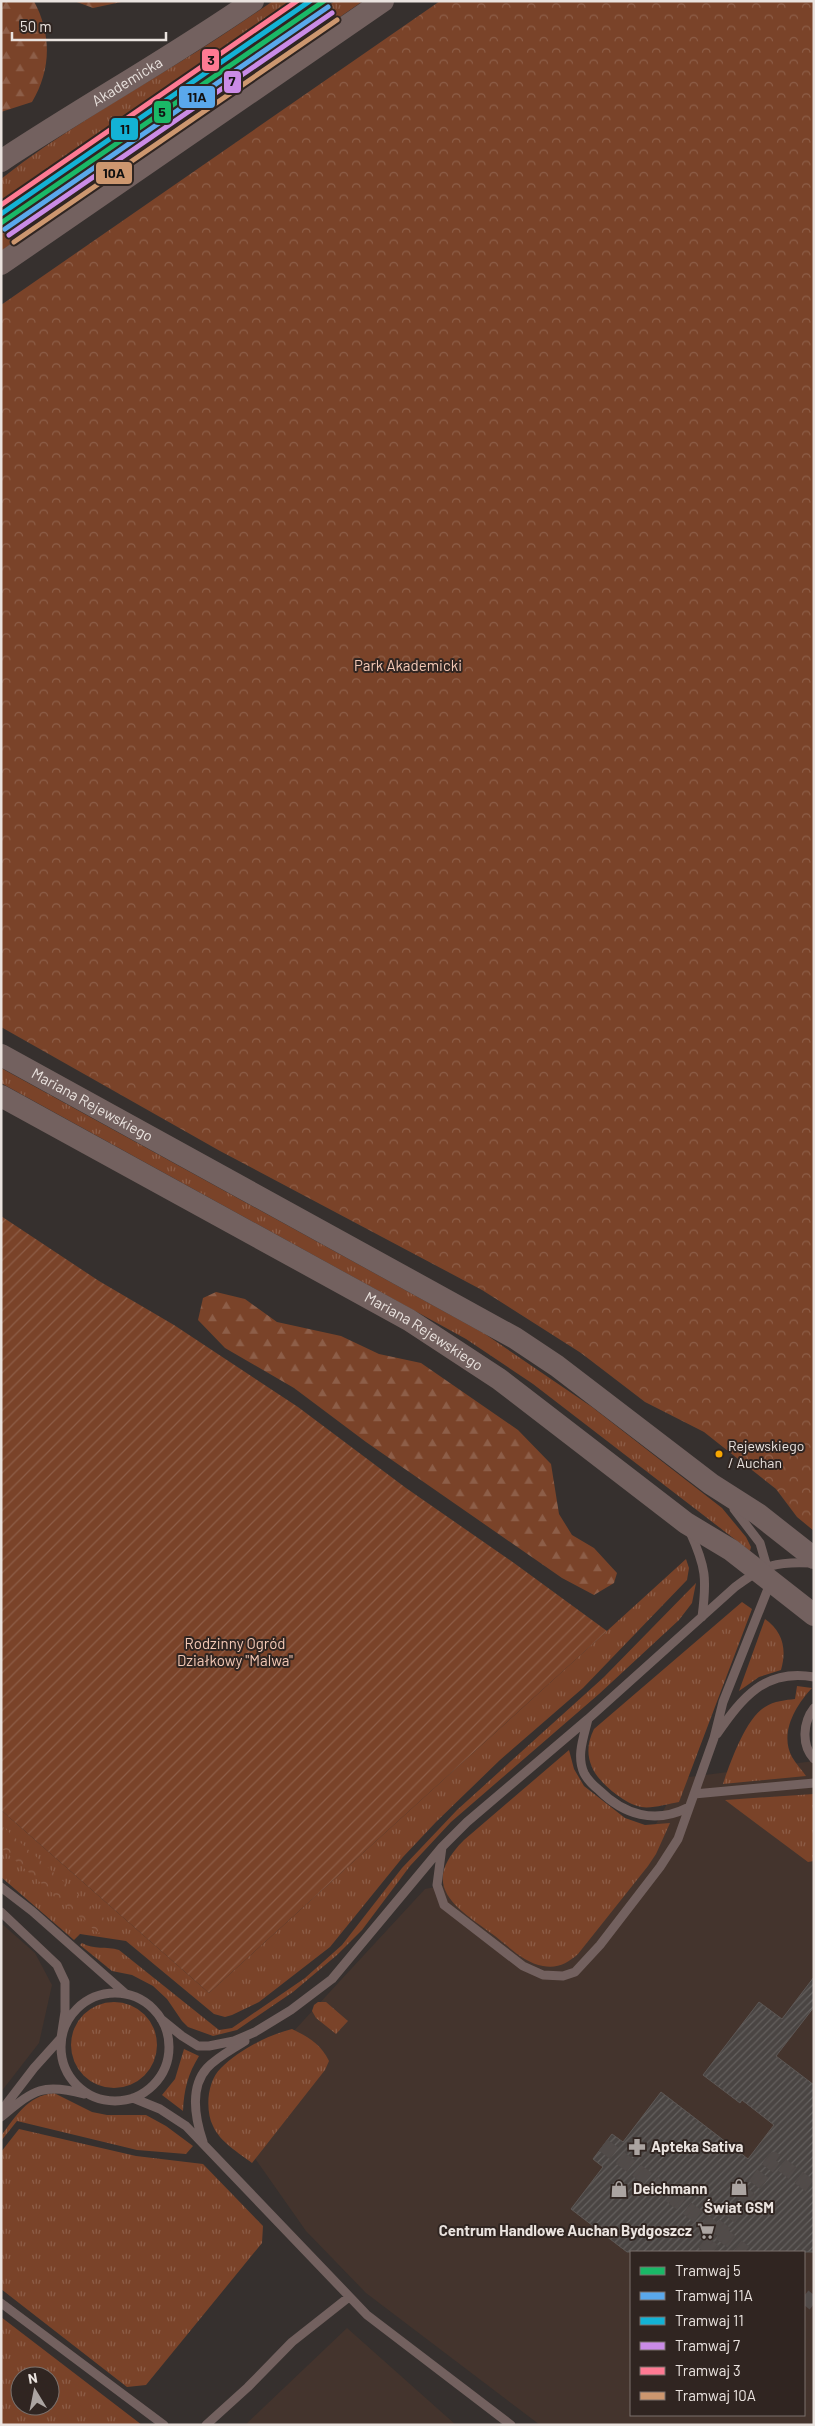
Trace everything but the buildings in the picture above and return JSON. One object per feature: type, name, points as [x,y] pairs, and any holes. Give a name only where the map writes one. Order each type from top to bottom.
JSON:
[{"type":"street","name":"Akademicka","points":[[1,161],[253,1]]},
{"type":"street","points":[[1,264],[383,1]]},
{"type":"street","name":"Mariana Rejewskiego","points":[[1,1055],[514,1338],[557,1366],[711,1484],[758,1514],[814,1558]]},
{"type":"street","name":"Mariana Rejewskiego","points":[[1,1096],[409,1320],[452,1346],[499,1378],[686,1522],[765,1572],[814,1615]]},
{"type":"lane","points":[[442,1847],[437,1885],[444,1905],[523,1966],[543,1975],[563,1976],[575,1972],[637,1899],[672,1850],[678,1838],[714,1738],[723,1702],[765,1572],[760,1543],[741,1515],[711,1484]]},
{"type":"lane","points":[[686,1522],[701,1555],[705,1572],[702,1618]]},
{"type":"lane","points":[[204,2145],[195,2116],[197,2085],[208,2066],[332,1979],[442,1847],[467,1822],[588,1719],[702,1618],[765,1572],[790,1562],[814,1563]]},
{"type":"lane","points":[[714,1738],[734,1709],[755,1688],[781,1677],[814,1677]]},
{"type":"lane","points":[[814,1708],[807,1717],[805,1738],[810,1755],[814,1759]]},
{"type":"lane","points":[[588,1719],[580,1753],[584,1772],[603,1794],[632,1814],[643,1817],[680,1812],[688,1808]]},
{"type":"lane","points":[[694,1794],[814,1783]]},
{"type":"lane","points":[[1,1887],[32,1911],[126,1994]]},
{"type":"lane","points":[[1,1912],[62,1972],[65,1982],[65,2012],[61,2038],[61,2056],[66,2072],[76,2086],[91,2096]]},
{"type":"lane","points":[[1,2111],[34,2068],[61,2038],[67,2022],[77,2008],[92,1998],[109,1993],[126,1994],[140,1999],[152,2008],[161,2019],[198,2046],[210,2046],[234,2041],[278,2018]]},
{"type":"lane","points":[[1,2117],[32,2093],[48,2088],[67,2090],[104,2101],[133,2098],[147,2091],[158,2079],[166,2065],[169,2049],[167,2033],[161,2019]]},
{"type":"lane","points":[[133,2098],[160,2109],[186,2126],[350,2297],[386,2331],[511,2425]]},
{"type":"lane","points":[[206,2425],[236,2399],[292,2342],[350,2297]]},
{"type":"lane","points":[[1,2303],[164,2425]]},
{"type":"shaded area","name":"Centrum Handlowe Auchan Bydgoszcz","points":[[814,1761],[814,2425],[540,2425],[366,2293],[306,2231],[233,2127],[279,2047],[425,1889],[644,1846],[681,1778]]},
{"type":"shaded area","points":[[1,1923],[35,1953],[52,1985],[39,2043],[1,2092]]},
{"type":"shaded area","points":[[347,2328],[456,2425],[245,2425]]},
{"type":"green space","points":[[1,1],[34,1],[44,27],[47,52],[43,78],[32,102],[1,112]]},
{"type":"green space","points":[[74,1],[126,1],[93,8]]},
{"type":"green space","points":[[273,1],[296,1],[1,203],[1,179],[67,132],[204,47]]},
{"type":"green space","points":[[335,1],[363,1],[1,251],[1,231]]},
{"type":"green space","name":"Park Akademicki","points":[[440,1],[814,1],[814,1531],[797,1517],[776,1489],[704,1432],[645,1402],[581,1353],[482,1290],[220,1151],[1,1027],[1,305]]},
{"type":"green space","points":[[1,1068],[485,1334],[592,1407],[722,1508],[746,1537],[751,1547],[750,1551],[533,1384],[466,1339],[1,1083]]},
{"type":"green space","name":"Rodzinny Ogród Działkowy \"Malwa\"","points":[[1,1216],[99,1281],[174,1325],[298,1407],[406,1488],[607,1631],[209,1993],[1,1810]]},
{"type":"green space","points":[[216,1292],[245,1299],[277,1322],[341,1336],[379,1354],[421,1363],[518,1430],[551,1464],[559,1514],[572,1535],[594,1548],[617,1573],[614,1583],[594,1595],[562,1578],[366,1442],[294,1388],[225,1348],[198,1320],[203,1298]]},
{"type":"green space","points":[[686,1559],[689,1568],[687,1580],[583,1688],[500,1760],[436,1822],[403,1857],[330,1947],[259,2002],[232,2015],[225,2017],[214,2014],[126,1941],[80,1934],[74,1940],[1,1877],[1,1810],[209,1993]]},
{"type":"green space","points":[[696,1583],[692,1603],[679,1620],[599,1694],[451,1822],[410,1866],[362,1930],[337,1955],[293,1992],[237,2030],[213,2036],[188,2027],[167,1999],[153,1986],[132,1975],[112,1971],[80,1945],[82,1943],[119,1950],[219,2030],[232,2028],[305,1978],[342,1945],[402,1868],[457,1810],[604,1677]]},
{"type":"green space","points":[[742,1602],[752,1609],[679,1802],[655,1807],[631,1804],[609,1788],[596,1774],[592,1766],[588,1749],[594,1729]]},
{"type":"green space","points":[[765,1619],[780,1635],[784,1655],[781,1670],[759,1677],[739,1691]]},
{"type":"green space","points":[[797,1686],[812,1688],[800,1703],[791,1720],[787,1738],[788,1748],[792,1757],[806,1776],[723,1784],[740,1742],[751,1721],[769,1705],[795,1699]]},
{"type":"green space","points":[[569,1750],[574,1769],[584,1786],[625,1818],[645,1825],[670,1823],[656,1854],[648,1866],[578,1954],[562,1964],[548,1967],[530,1962],[456,1906],[443,1884],[444,1871],[450,1856],[464,1840]]},
{"type":"green space","points":[[814,1794],[814,1861],[808,1862],[725,1800]]},
{"type":"green space","points":[[1,1825],[115,1928],[98,1933],[1,1848]]},
{"type":"green space","points":[[114,2002],[130,2006],[144,2015],[153,2029],[157,2045],[153,2061],[144,2075],[130,2084],[114,2088],[98,2084],[84,2075],[75,2061],[71,2045],[75,2029],[84,2015],[98,2006]]},
{"type":"green space","points":[[318,2002],[326,2002],[348,2021],[336,2034],[316,2018],[312,2011],[314,2005]]},
{"type":"green space","points":[[292,2029],[314,2042],[329,2061],[325,2070],[252,2163],[230,2147],[216,2132],[209,2112],[210,2088],[216,2074],[236,2055],[264,2039]]},
{"type":"green space","points":[[184,2049],[199,2056],[187,2082],[183,2111],[162,2095],[175,2079]]},
{"type":"green space","points":[[54,2093],[92,2112],[107,2115],[146,2115],[166,2126],[193,2146],[186,2154],[137,2150],[17,2121],[1,2141],[1,2136],[23,2108],[36,2098]]},
{"type":"green space","points":[[19,2129],[136,2156],[203,2164],[263,2226],[262,2243],[146,2385],[127,2387],[1,2289],[1,2152]]},
{"type":"green space","points":[[1,2317],[142,2425],[1,2425]]},
{"type":"tunnel","points":[[603,2145],[744,2251]]},
{"type":"tunnel","points":[[705,2251],[774,2159],[814,2189]]},
{"type":"tunnel","points":[[805,2297],[814,2304]]},
{"type":"tram line","name":"3","points":[[1,205],[297,1]]},
{"type":"tram line","name":"11","points":[[1,214],[310,1]]},
{"type":"tram line","name":"5","points":[[1,223],[324,1]]},
{"type":"tram line","name":"11A","points":[[5,229],[328,7]]},
{"type":"tram line","name":"7","points":[[9,235],[332,13]]},
{"type":"tram line","name":"10A","points":[[14,242],[337,20]]},
{"type":"place","name":"Rejewskiego / Auchan","points":[[719,1454]]},
{"type":"place","name":"Apteka Sativa","points":[[637,2147]]},
{"type":"place","name":"Świat GSM","points":[[739,2187]]},
{"type":"place","name":"Deichmann","points":[[619,2189]]},
{"type":"place","name":"Centrum Handlowe Auchan Bydgoszcz","points":[[706,2231]]}]
